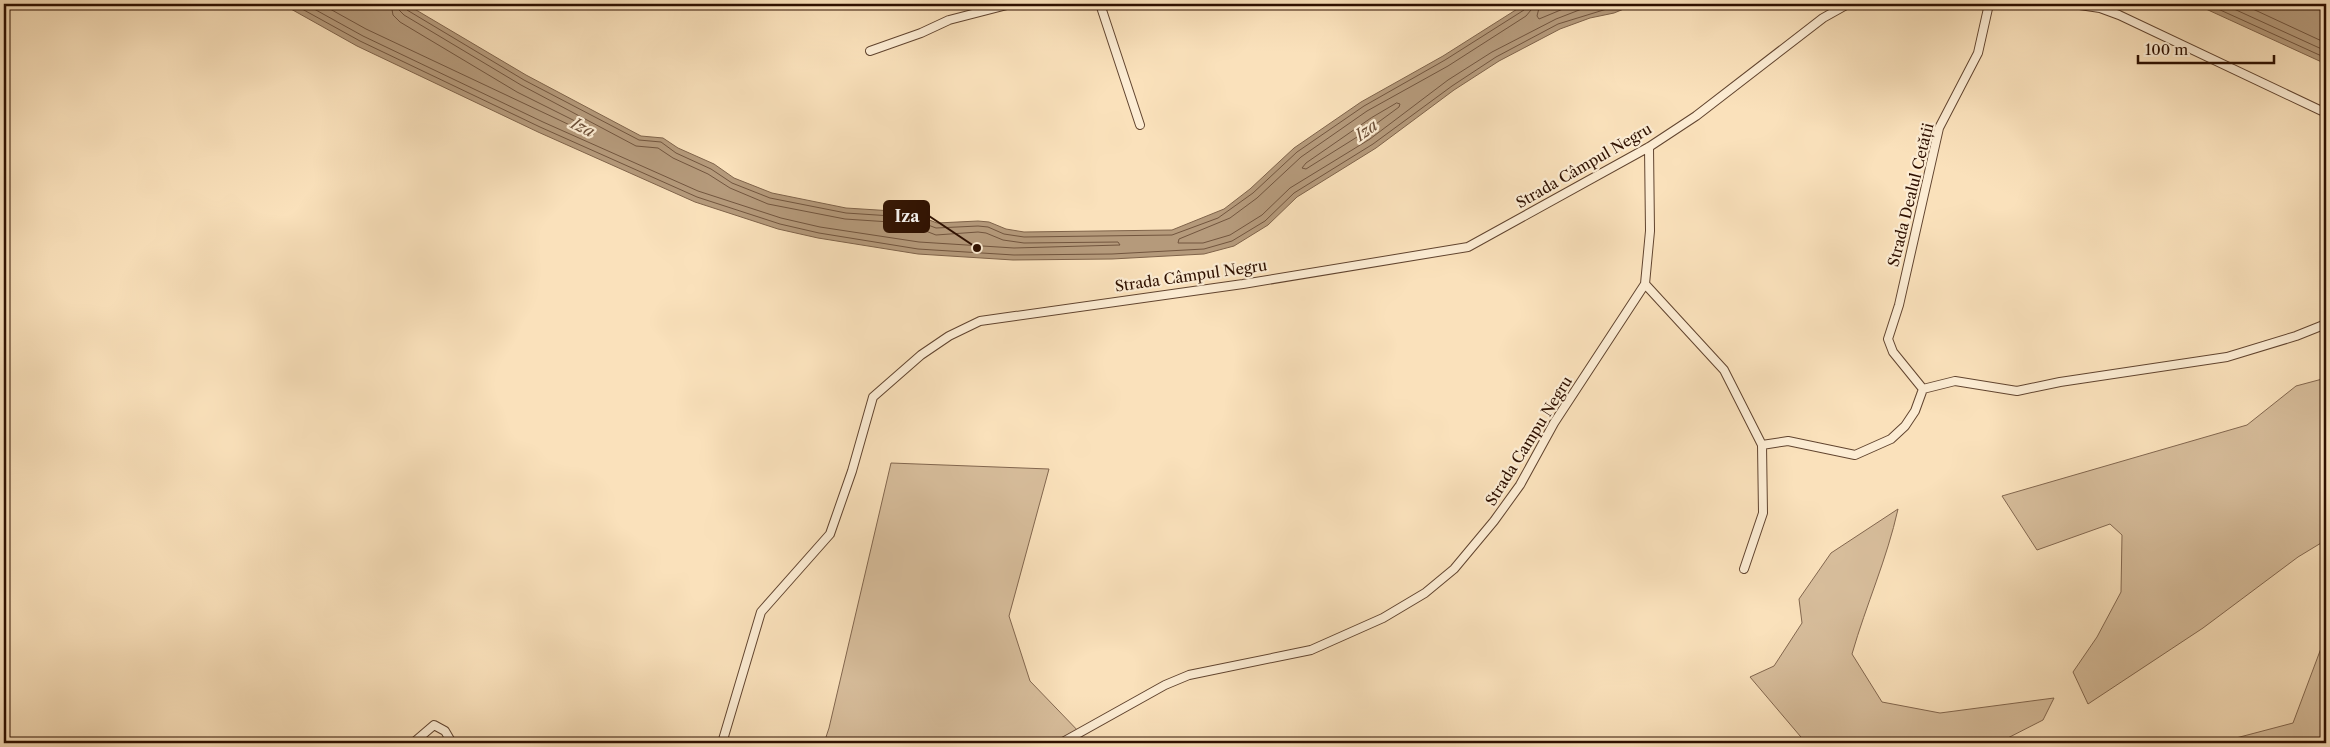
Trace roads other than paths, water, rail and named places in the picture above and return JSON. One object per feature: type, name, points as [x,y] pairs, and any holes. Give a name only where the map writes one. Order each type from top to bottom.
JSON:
[{"type":"street","points":[[870,51],[922,33],[949,20],[1011,4]]},
{"type":"street","points":[[1100,4],[1140,125]]},
{"type":"street","name":"Strada Câmpul Negru","points":[[722,743],[762,612],[830,534],[852,471],[873,396],[921,355],[948,336],[980,321],[1242,284],[1468,247],[1649,146],[1696,116],[1823,18],[1848,4]]},
{"type":"street","name":"Strada Dealul Cetății","points":[[1923,389],[1893,352],[1888,339],[1898,306],[1939,128],[1978,52],[1989,4]]},
{"type":"street","points":[[2073,4],[2100,6],[2326,113]]},
{"type":"street","name":"Strada Campu Negru","points":[[1061,743],[1165,685],[1188,675],[1311,650],[1383,618],[1424,593],[1454,569],[1494,521],[1520,485],[1554,423],[1645,284],[1650,231],[1649,146]]},
{"type":"street","points":[[1645,284],[1724,370],[1762,444],[1763,513],[1744,569]]},
{"type":"street","points":[[1762,444],[1788,441],[1855,456],[1891,439],[1905,426],[1915,411],[1923,389],[1955,381],[2017,391],[2060,382],[2227,357],[2296,336],[2326,324]]},
{"type":"street","points":[[413,743],[434,725],[445,731],[452,743]]},
{"type":"water","points":[[282,4],[406,4],[526,75],[641,136],[663,138],[678,148],[714,164],[734,178],[772,193],[846,208],[909,212],[937,223],[989,222],[1006,229],[1024,232],[1172,230],[1224,209],[1250,189],[1294,148],[1361,102],[1443,56],[1522,6],[1636,4],[1614,13],[1590,18],[1560,29],[1499,61],[1454,90],[1376,148],[1297,197],[1268,225],[1234,246],[1204,254],[1112,259],[1013,260],[918,254],[818,238],[778,229],[695,202],[538,132],[357,46]]},
{"type":"water","points":[[2195,4],[2326,4],[2326,64]]},
{"type":"place","name":"Iza","points":[[977,248]]}]
